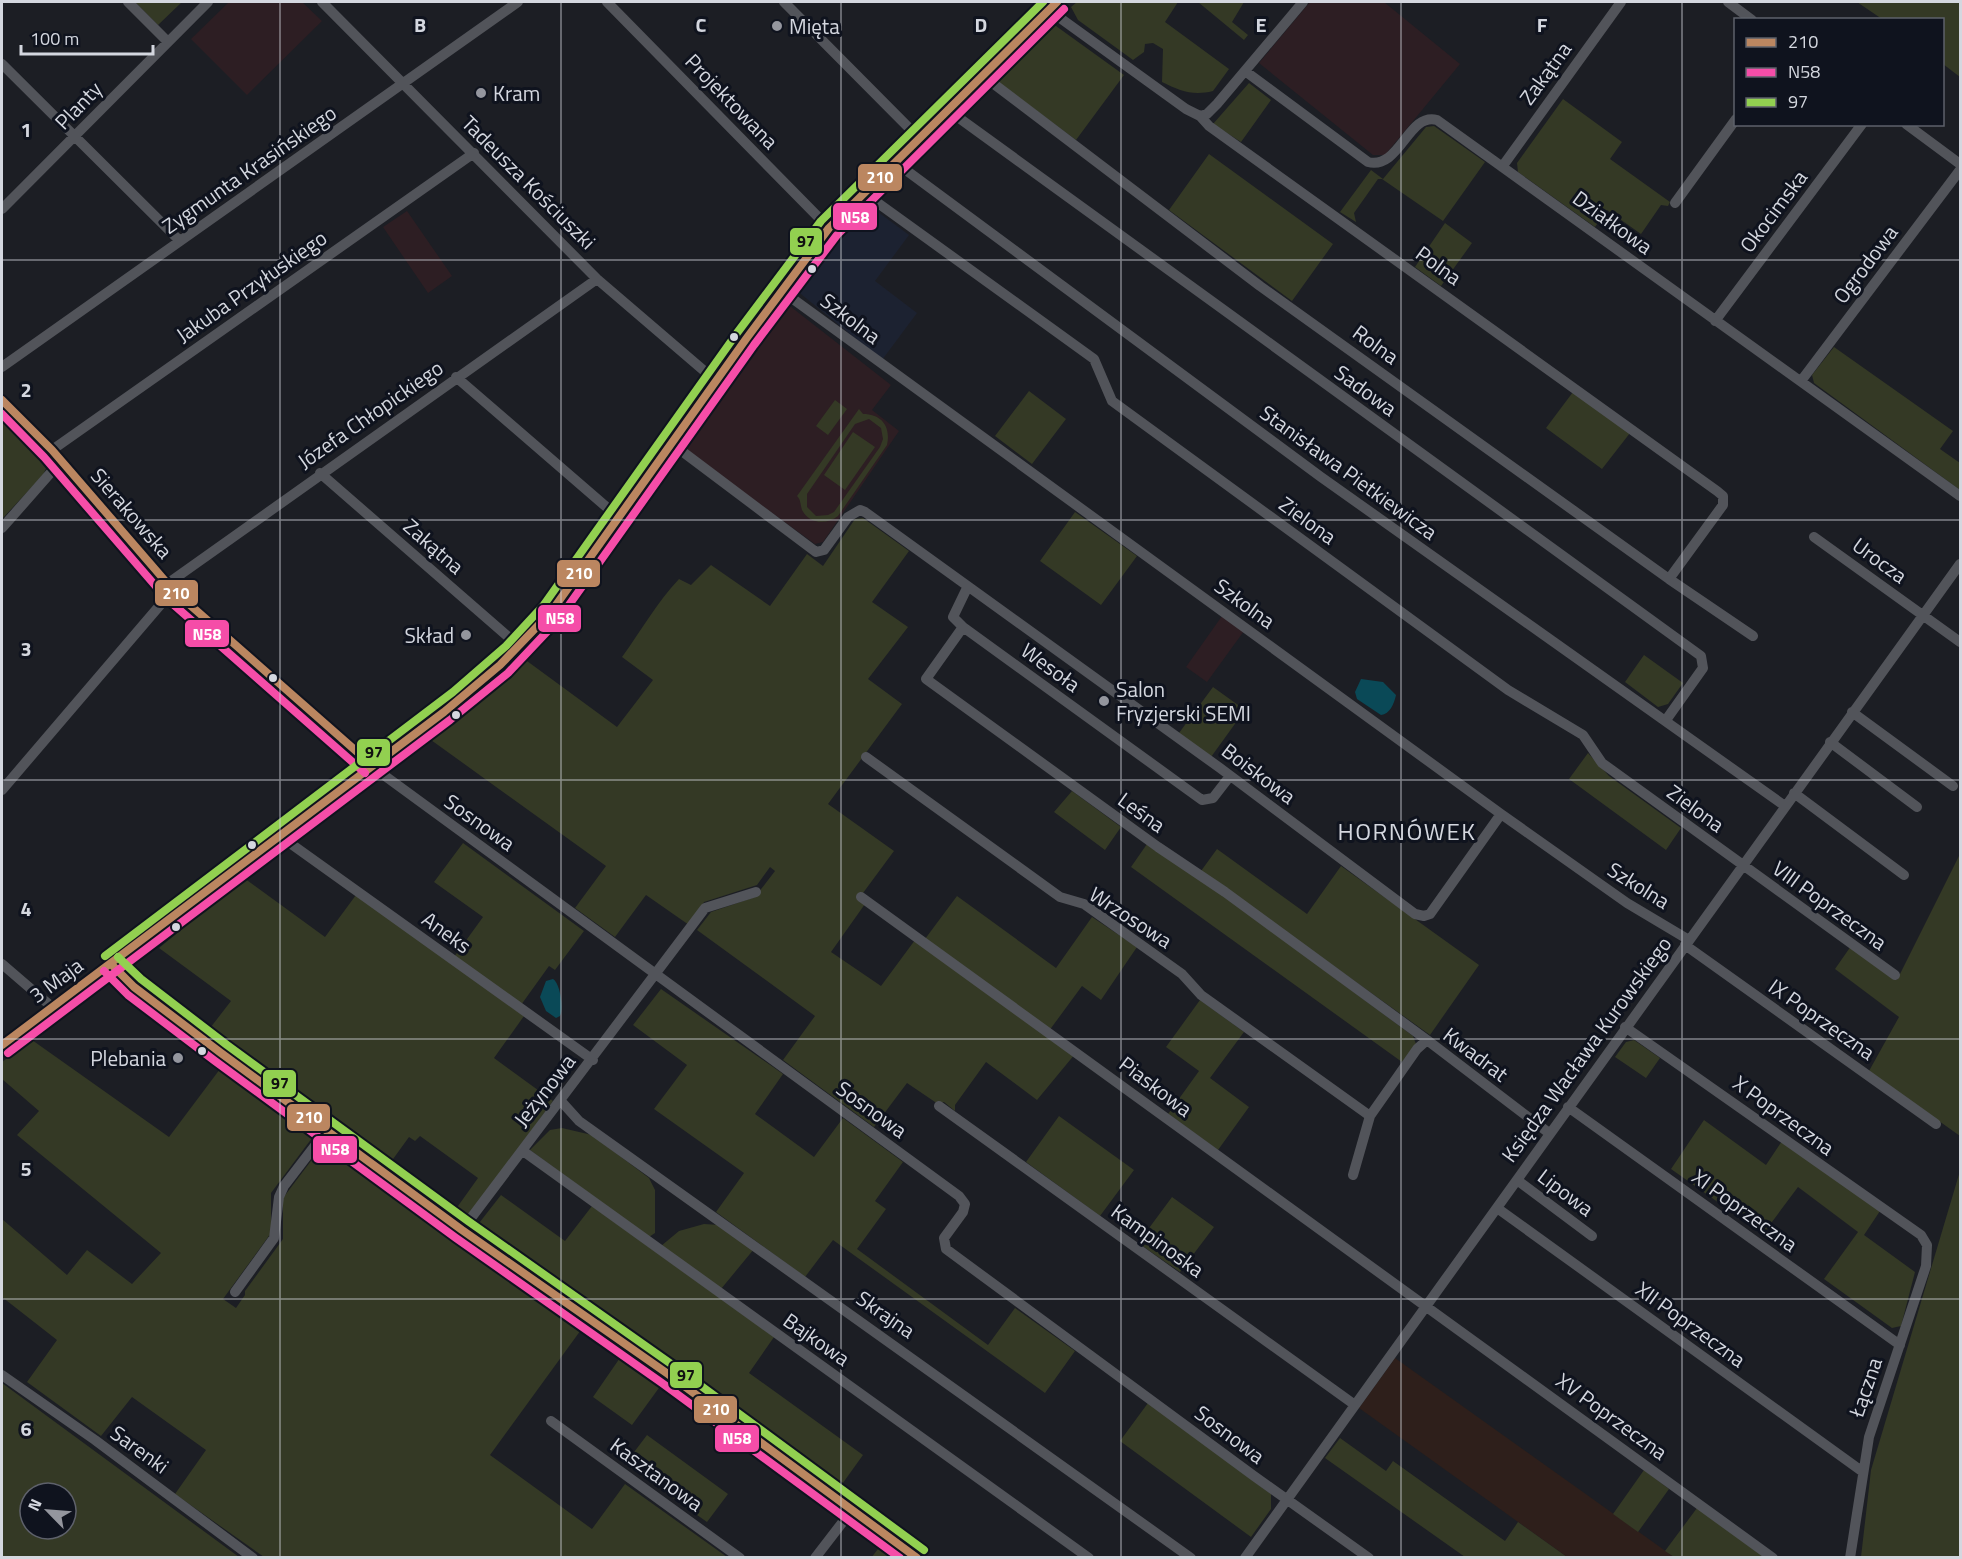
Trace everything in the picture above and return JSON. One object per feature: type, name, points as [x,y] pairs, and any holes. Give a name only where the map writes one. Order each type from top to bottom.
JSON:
[{"type":"street","points":[[128,2],[167,41]]},
{"type":"street","name":"Planty","points":[[2,209],[208,2]]},
{"type":"street","name":"Tadeusza Kościuszki","points":[[322,2],[597,279],[716,381]]},
{"type":"street","name":"Zygmunta Krasińskiego","points":[[2,367],[518,2]]},
{"type":"street","name":"Projektowana","points":[[606,2],[829,228]]},
{"type":"street","points":[[784,2],[919,138]]},
{"type":"street","name":"3 Maja","points":[[2,1045],[494,674],[521,648],[829,228],[1057,2]]},
{"type":"street","points":[[1200,116],[1207,114],[1217,104],[1303,2]]},
{"type":"street","name":"Zakątna","points":[[1502,167],[1621,2]]},
{"type":"street","points":[[1728,2],[1749,18]]},
{"type":"street","name":"Polna","points":[[1049,10],[1186,110],[1200,116],[1209,126],[1717,490],[1723,496],[1723,505],[1669,579]]},
{"type":"street","points":[[2,64],[180,242]]},
{"type":"street","name":"Działkowa","points":[[1245,71],[1368,162],[1376,164],[1387,160],[1421,123],[1431,119],[1502,167],[1960,496]]},
{"type":"street","name":"Rolna","points":[[982,75],[1260,286],[1669,579],[1754,636]]},
{"type":"street","name":"Sadowa","points":[[948,110],[1701,656],[1703,668],[1666,720]]},
{"type":"street","points":[[1675,203],[1734,122]]},
{"type":"street","name":"Okocimska","points":[[1715,321],[1861,126]]},
{"type":"street","points":[[1909,126],[1960,164]]},
{"type":"street","name":"Jakuba Przyłuskiego","points":[[52,450],[474,153]]},
{"type":"street","name":"Stanisława Pietkiewicza","points":[[896,162],[1321,477],[1785,806]]},
{"type":"street","name":"Ogrodowa","points":[[1801,381],[1960,170]]},
{"type":"street","name":"Zielona","points":[[864,193],[1094,359],[1112,401],[1508,690],[1583,735],[1602,763],[1742,866]]},
{"type":"street","name":"Józefa Chłopickiego","points":[[2,790],[170,587],[320,474],[597,279]]},
{"type":"street","name":"Szkolna","points":[[782,291],[1501,814],[1687,943]]},
{"type":"street","points":[[456,377],[618,517]]},
{"type":"street","name":"Sierakowska","points":[[2,400],[52,450],[170,587],[372,765]]},
{"type":"street","name":"Boiskowa","points":[[671,443],[816,552],[824,550],[848,517],[860,510],[865,512],[967,588],[1230,776],[1415,914],[1424,916],[1430,914],[1501,814]]},
{"type":"street","points":[[2,528],[61,461]]},
{"type":"street","name":"Zakątna","points":[[320,474],[521,648]]},
{"type":"street","name":"Urocza","points":[[1814,537],[1960,642]]},
{"type":"street","name":"Księdza Wacława Kurowskiego","points":[[1245,1557],[1960,564]]},
{"type":"street","points":[[963,627],[953,617],[967,588]]},
{"type":"street","name":"Wesoła","points":[[963,627],[1202,800],[1213,798],[1230,776]]},
{"type":"street","name":"Leśna","points":[[963,627],[926,679],[1158,847],[1225,892],[1427,1040]]},
{"type":"street","points":[[1852,712],[1953,786]]},
{"type":"street","points":[[1830,742],[1917,807]]},
{"type":"street","name":"Wrzosowa","points":[[866,757],[1060,897],[1083,904],[1182,974],[1201,995],[1370,1116]]},
{"type":"street","name":"Sosnowa","points":[[372,765],[445,821],[959,1196],[965,1204],[963,1212],[944,1238],[946,1249],[1287,1498]]},
{"type":"street","points":[[1794,793],[1904,875]]},
{"type":"street","name":"Aneks","points":[[280,836],[593,1060]]},
{"type":"street","name":"VIII Poprzeczna","points":[[1742,866],[1895,975]]},
{"type":"street","points":[[656,973],[705,908],[756,892]]},
{"type":"street","name":"Piaskowa","points":[[861,897],[1427,1306]]},
{"type":"street","name":"IX Poprzeczna","points":[[1687,943],[1936,1124]]},
{"type":"street","points":[[2,964],[52,1007]]},
{"type":"street","points":[[111,964],[143,993],[462,1230],[668,1374],[918,1557]]},
{"type":"street","name":"Jeżynowa","points":[[462,1230],[593,1060],[656,973]]},
{"type":"street","name":"X Poprzeczna","points":[[1625,1027],[1921,1235]]},
{"type":"street","name":"Kwadrat","points":[[1353,1175],[1370,1116],[1417,1049],[1427,1040],[1549,1133]]},
{"type":"street","name":"Skrajna","points":[[560,1100],[579,1120],[1191,1557]]},
{"type":"street","name":"Kampinoska","points":[[939,1106],[1355,1405]]},
{"type":"street","name":"XI Poprzeczna","points":[[1568,1107],[1900,1345]]},
{"type":"street","points":[[235,1292],[274,1238],[279,1197],[284,1186],[327,1130]]},
{"type":"street","name":"Bajkowa","points":[[523,1150],[1089,1557]]},
{"type":"street","name":"Lipowa","points":[[1517,1180],[1593,1236]]},
{"type":"street","name":"XII Poprzeczna","points":[[1497,1208],[1863,1472]]},
{"type":"street","name":"Łączna","points":[[1850,1557],[1863,1472],[1877,1407],[1926,1266],[1927,1245],[1921,1235]]},
{"type":"street","name":"XV Poprzeczna","points":[[1427,1306],[1773,1557]]},
{"type":"street","name":"Sarenki","points":[[2,1375],[95,1440],[253,1557]]},
{"type":"street","name":"Kasztanowa","points":[[551,1421],[740,1557]]},
{"type":"street","points":[[1287,1498],[1369,1557]]},
{"type":"street","points":[[815,1557],[852,1510]]},
{"type":"shaded area","points":[[229,2],[302,2],[322,21],[247,95],[191,39]]},
{"type":"shaded area","points":[[1310,2],[1384,2],[1460,64],[1385,155],[1373,155],[1259,63]]},
{"type":"shaded area","points":[[874,209],[909,235],[875,281],[917,313],[882,360],[796,290],[829,248],[865,210]]},
{"type":"shaded area","points":[[407,211],[452,276],[428,293],[383,227]]},
{"type":"shaded area","points":[[786,303],[891,385],[872,410],[899,431],[823,542],[815,544],[688,452],[686,442]]},
{"type":"shaded area","points":[[1222,616],[1244,631],[1207,682],[1186,667]]},
{"type":"shaded area","points":[[1395,1358],[1674,1557],[1567,1557],[1359,1408]]},
{"type":"green space","points":[[135,2],[182,2],[158,25]]},
{"type":"green space","points":[[1077,2],[1178,2],[1165,22],[1229,69],[1213,91],[1193,93],[1162,82],[1163,49],[1153,43],[1145,44],[1144,52],[1133,60],[1078,20],[1071,7]]},
{"type":"green space","points":[[1198,2],[1244,2],[1232,22],[1248,35],[1244,40]]},
{"type":"green space","points":[[1857,2],[1960,2],[1960,77],[1944,65],[1944,18],[1881,18]]},
{"type":"green space","points":[[1046,26],[1056,26],[1124,75],[1076,140],[999,83],[998,74]]},
{"type":"green space","points":[[1249,83],[1271,100],[1241,142],[1213,124]]},
{"type":"green space","points":[[1563,99],[1622,142],[1610,159],[1670,202],[1668,206],[1661,205],[1641,234],[1607,210],[1595,227],[1518,172],[1517,163]]},
{"type":"green space","points":[[1434,126],[1485,162],[1443,221],[1382,179],[1378,179],[1354,213],[1356,222],[1340,212],[1371,170],[1383,179],[1426,127]]},
{"type":"green space","points":[[1209,154],[1333,244],[1292,301],[1169,210]]},
{"type":"green space","points":[[1445,223],[1472,243],[1441,286],[1415,267]]},
{"type":"green space","points":[[1834,347],[1953,431],[1940,449],[1960,463],[1960,490],[1814,383],[1812,375]]},
{"type":"green space","points":[[1029,391],[1066,419],[1032,464],[995,436]]},
{"type":"green space","points":[[1573,392],[1630,433],[1602,469],[1546,428]]},
{"type":"green space","points":[[835,400],[847,409],[828,435],[816,426]]},
{"type":"green space","points":[[859,409],[863,414],[875,416],[884,423],[888,433],[887,445],[838,516],[824,522],[809,518],[802,510],[797,496]],"holes":[[[869,419],[881,428],[883,439],[880,447],[834,512],[816,516],[807,507],[807,494],[855,424]]]},
{"type":"green space","points":[[2,417],[33,444],[48,464],[43,475],[2,519]]},
{"type":"green space","points":[[853,432],[875,447],[845,490],[824,475]]},
{"type":"green space","points":[[1075,512],[1137,556],[1101,605],[1040,561]]},
{"type":"green space","points":[[863,518],[909,551],[872,602],[908,627],[868,679],[902,704],[828,804],[894,851],[863,893],[865,904],[831,952],[881,986],[915,940],[925,939],[957,896],[1056,968],[1092,917],[1137,947],[1101,1000],[1082,986],[1046,1035],[1075,1054],[1037,1100],[986,1062],[955,1105],[955,1111],[944,1102],[938,1104],[907,1083],[874,1127],[783,1060],[815,1016],[697,930],[711,912],[755,897],[775,871],[770,867],[757,885],[704,902],[689,925],[646,895],[615,937],[575,908],[606,866],[431,740],[527,661],[617,727],[653,680],[622,657],[656,607],[679,579],[691,585],[711,565],[770,606],[807,554],[823,566],[855,519]]},
{"type":"green space","points":[[1644,655],[1683,683],[1668,704],[1658,707],[1625,682]]},
{"type":"green space","points":[[1213,687],[1245,710],[1211,757],[1179,733]]},
{"type":"green space","points":[[1588,753],[1609,776],[1681,828],[1666,850],[1569,779]]},
{"type":"green space","points":[[1072,791],[1121,827],[1105,850],[1054,812]]},
{"type":"green space","points":[[463,843],[584,931],[555,970],[549,966],[521,1005],[454,957],[483,917],[434,882]]},
{"type":"green space","points":[[1147,844],[1223,895],[1413,1036],[1416,1044],[1402,1062],[1131,867]]},
{"type":"green space","points":[[1217,849],[1307,914],[1341,866],[1479,965],[1430,1035],[1201,871]]},
{"type":"green space","points":[[1960,854],[1960,1136],[1869,1071],[1899,1017],[1835,969],[1851,946],[1897,980]]},
{"type":"green space","points":[[244,878],[325,937],[356,895],[524,1016],[494,1058],[553,1101],[470,1215],[462,1217],[453,1213],[478,1178],[420,1136],[415,1141],[409,1137],[388,1166],[207,1032],[231,1001],[159,948]]},
{"type":"green space","points":[[661,989],[783,1074],[755,1114],[814,1157],[843,1118],[903,1162],[875,1201],[886,1209],[857,1249],[988,1345],[1015,1308],[1075,1351],[1045,1393],[833,1240],[805,1277],[716,1212],[744,1173],[654,1109],[687,1065],[633,1025]]},
{"type":"green space","points":[[1200,1000],[1244,1032],[1210,1078],[1249,1107],[1218,1150],[1168,1114],[1199,1071],[1166,1047]]},
{"type":"green space","points":[[32,1040],[169,1137],[223,1065],[311,1129],[312,1138],[271,1193],[271,1233],[223,1299],[236,1308],[245,1295],[245,1291],[283,1239],[283,1198],[323,1145],[331,1142],[484,1254],[586,1323],[490,1455],[592,1529],[625,1484],[727,1557],[264,1557],[175,1494],[206,1450],[132,1397],[101,1436],[27,1382],[57,1340],[2,1297],[2,1219],[67,1275],[87,1250],[132,1284],[161,1253],[17,1135],[39,1111],[2,1079],[2,1062]]},
{"type":"green space","points":[[1634,1040],[1660,1058],[1646,1078],[1615,1057],[1626,1042]]},
{"type":"green space","points":[[1059,1116],[1134,1170],[1100,1216],[1026,1162]]},
{"type":"green space","points":[[1704,1120],[1766,1165],[1782,1141],[1880,1211],[1864,1235],[1915,1272],[1901,1326],[1892,1328],[1824,1279],[1858,1232],[1798,1187],[1763,1234],[1671,1169]]},
{"type":"green space","points":[[562,1128],[592,1135],[649,1178],[655,1190],[655,1233],[649,1237],[530,1150],[550,1130]]},
{"type":"green space","points":[[1960,1171],[1960,1557],[1861,1557],[1871,1470]]},
{"type":"green space","points":[[501,1195],[565,1241],[592,1206],[774,1337],[749,1373],[863,1455],[840,1487],[476,1227]]},
{"type":"green space","points":[[1172,1197],[1214,1227],[1180,1272],[1138,1243]]},
{"type":"green space","points":[[704,1224],[719,1225],[754,1249],[721,1289],[661,1246],[679,1231]]},
{"type":"green space","points":[[624,1352],[664,1381],[632,1425],[593,1397]]},
{"type":"green space","points":[[2,1383],[239,1557],[2,1557]]},
{"type":"green space","points":[[1148,1403],[1271,1494],[1271,1509],[1251,1537],[1120,1441]]},
{"type":"green space","points":[[647,1435],[728,1494],[707,1522],[625,1464]]},
{"type":"green space","points":[[1340,1438],[1386,1471],[1393,1461],[1505,1541],[1518,1522],[1567,1557],[1465,1557],[1325,1458]]},
{"type":"green space","points":[[1644,1470],[1669,1489],[1638,1532],[1613,1514]]},
{"type":"green space","points":[[1697,1508],[1764,1557],[1674,1557],[1665,1551]]},
{"type":"green space","points":[[885,1540],[910,1558],[871,1558]]},
{"type":"water","points":[[1361,679],[1383,682],[1396,695],[1387,713],[1381,715],[1357,699],[1355,692]]},
{"type":"water","points":[[553,979],[558,985],[561,1002],[560,1016],[556,1018],[546,1011],[540,997],[546,981]]},
{"type":"transit line","name":"97","points":[[105,956],[453,692],[506,646],[543,606],[737,333],[821,221],[1043,2]]},
{"type":"transit line","name":"210","points":[[2,1045],[444,712],[500,665],[551,612],[746,339],[829,228],[1057,2]]},
{"type":"transit line","name":"N58","points":[[8,1053],[450,720],[508,673],[559,619],[754,345],[837,235],[1064,9]]},
{"type":"transit line","name":"210","points":[[2,400],[52,450],[173,590],[372,765]]},
{"type":"transit line","name":"N58","points":[[2,414],[44,457],[166,598],[365,773]]},
{"type":"transit line","name":"97","points":[[118,957],[141,979],[227,1045],[468,1221],[674,1366],[924,1550]]},
{"type":"transit line","name":"210","points":[[111,964],[134,987],[221,1053],[462,1230],[668,1374],[917,1558]]},
{"type":"transit line","name":"N58","points":[[104,971],[128,995],[215,1061],[456,1238],[662,1383],[900,1558]]},
{"type":"place","name":"Mięta","points":[[777,26]]},
{"type":"place","name":"Kram","points":[[481,93]]},
{"type":"place","name":"Skład","points":[[466,635]]},
{"type":"place","name":"Salon Fryzjerski SEMI","points":[[1104,701]]},
{"type":"place","name":"Plebania","points":[[178,1058]]},
{"type":"district","name":"HORNÓWEK","points":[[1407,831]]}]
